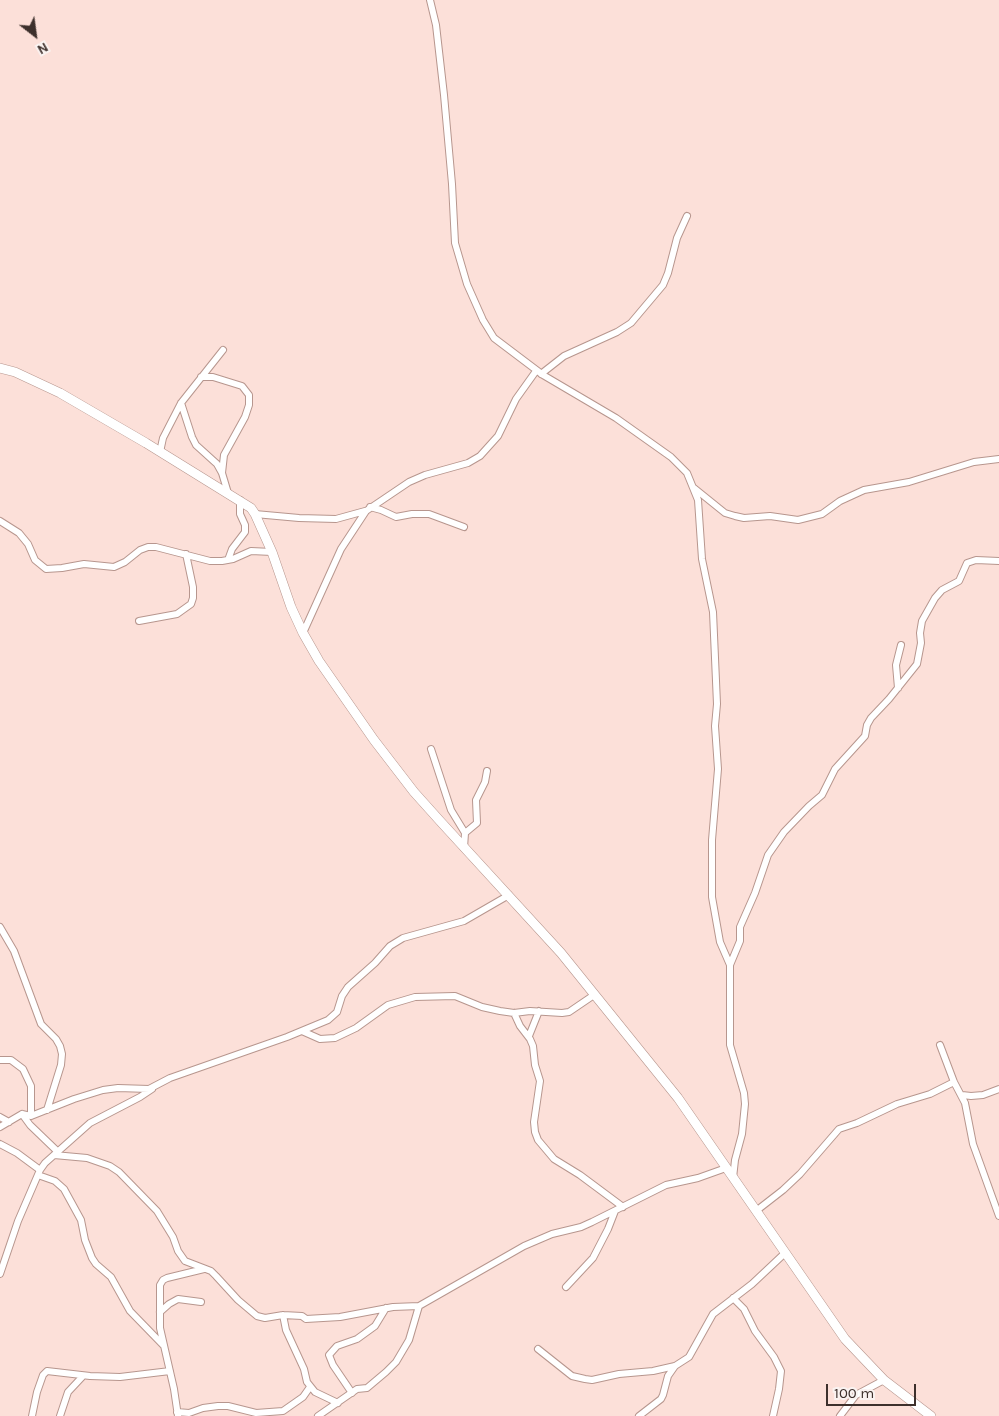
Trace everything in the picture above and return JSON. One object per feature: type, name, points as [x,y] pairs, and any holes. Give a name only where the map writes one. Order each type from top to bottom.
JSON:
[{"type":"street","points":[[430,0],[436,25],[444,95],[452,184],[453,231],[460,265],[474,303],[490,333],[505,347],[539,372],[616,418],[671,457],[687,473],[698,500],[702,559],[714,620],[717,704],[715,734],[718,770],[712,840],[712,897],[720,942],[730,965]]},
{"type":"street","points":[[255,514],[336,519],[368,509],[409,482],[425,475],[468,463],[480,456],[498,436],[516,399],[539,372],[564,356],[617,332],[631,323],[662,285],[668,273],[676,238],[687,216]]},
{"type":"street","points":[[160,452],[164,438],[181,403],[223,350]]},
{"type":"street","points":[[0,368],[20,374],[60,393],[240,500],[255,514],[272,552],[291,607],[304,632],[333,682],[380,747],[414,792],[561,953],[678,1098],[845,1339],[884,1380],[931,1416]]},
{"type":"street","points":[[201,377],[213,377],[242,386],[249,395],[249,406],[245,417],[224,455],[222,472]]},
{"type":"street","points":[[181,403],[196,445],[217,464],[222,472],[228,493]]},
{"type":"street","points":[[694,488],[726,512],[735,516],[744,518],[770,516],[798,520],[822,514],[840,501],[864,490],[909,482],[974,462],[999,459]]},
{"type":"street","points":[[228,560],[232,549],[245,532],[240,514],[240,500]]},
{"type":"street","points":[[368,509],[381,510],[396,518],[412,514],[429,514],[464,527]]},
{"type":"street","points":[[304,632],[341,549],[358,521],[368,509]]},
{"type":"street","points":[[0,521],[19,532],[40,566],[54,570],[84,564],[114,567],[148,547],[156,547],[210,561],[228,560],[251,551],[272,552]]},
{"type":"street","points":[[138,621],[177,614],[191,604],[193,587],[186,554]]},
{"type":"street","points":[[733,1178],[735,1160],[742,1134],[745,1104],[742,1084],[730,1046],[730,965],[740,941],[740,927],[755,893],[768,855],[784,832],[822,794],[835,769],[865,736],[867,725],[871,718],[917,664],[922,642],[920,633],[922,621],[935,598],[942,590],[959,581],[967,563],[976,560],[999,561]]},
{"type":"street","points":[[898,688],[896,665],[901,645]]},
{"type":"street","points":[[431,749],[451,810],[466,833]]},
{"type":"street","points":[[464,848],[466,833],[477,823],[476,800],[487,771]]},
{"type":"street","points":[[0,1274],[18,1220],[39,1173],[55,1153],[90,1123],[176,1076],[302,1030],[334,1016],[348,987],[375,963],[390,946],[403,938],[464,921],[509,895]]},
{"type":"street","points":[[0,927],[14,951],[40,1024],[56,1039],[60,1046],[62,1054],[61,1065],[47,1110]]},
{"type":"street","points":[[302,1030],[320,1039],[335,1038],[356,1028],[388,1005],[415,997],[455,996],[482,1007],[514,1013],[539,1011],[562,1013],[569,1012],[594,995]]},
{"type":"street","points":[[528,1036],[539,1011]]},
{"type":"street","points":[[514,1013],[533,1046],[535,1065],[540,1081],[534,1122],[538,1140],[554,1159],[623,1207]]},
{"type":"street","points":[[940,1045],[954,1082],[962,1095],[973,1144],[999,1216]]},
{"type":"street","points":[[0,1060],[10,1060],[23,1069],[31,1086],[31,1116]]},
{"type":"street","points":[[756,1211],[800,1174],[839,1129],[857,1124],[897,1104],[930,1094],[954,1082]]},
{"type":"street","points":[[0,1127],[22,1114],[31,1116],[103,1090],[118,1088],[149,1089],[155,1087]]},
{"type":"street","points":[[962,1095],[983,1095],[999,1089]]},
{"type":"street","points":[[22,1114],[55,1153],[87,1158],[110,1166],[119,1172],[157,1211],[173,1237],[181,1257],[190,1264],[205,1269],[216,1276],[238,1300],[258,1316],[266,1318],[283,1315],[302,1316],[306,1319],[340,1317],[386,1308],[419,1306],[524,1246],[552,1234],[581,1227],[615,1212],[666,1185],[698,1178],[726,1168]]},
{"type":"street","points":[[0,1117],[10,1122]]},
{"type":"street","points":[[0,1144],[17,1153],[39,1173],[55,1181],[64,1189],[81,1220],[85,1240],[92,1258],[111,1277],[130,1311],[164,1346]]},
{"type":"street","points":[[566,1287],[593,1258],[615,1212]]},
{"type":"street","points":[[640,1416],[663,1395],[668,1376],[675,1366],[688,1357],[713,1314],[752,1284],[785,1253]]},
{"type":"street","points":[[205,1269],[163,1280],[160,1285],[160,1328],[178,1414],[218,1406],[228,1406],[256,1413],[283,1411],[299,1400],[310,1388]]},
{"type":"street","points":[[733,1298],[744,1309],[755,1332],[774,1357],[781,1371],[780,1389],[773,1416]]},
{"type":"street","points":[[160,1312],[178,1299],[201,1302]]},
{"type":"street","points":[[318,1416],[357,1389],[367,1388],[396,1362],[409,1340],[419,1306]]},
{"type":"street","points":[[352,1393],[333,1365],[329,1355],[338,1346],[357,1339],[375,1326],[386,1308]]},
{"type":"street","points":[[283,1315],[286,1330],[302,1364],[310,1388],[338,1403]]},
{"type":"street","points":[[538,1350],[572,1376],[585,1380],[653,1371],[675,1366]]},
{"type":"street","points":[[32,1416],[37,1392],[45,1373],[50,1370],[83,1376],[120,1377],[170,1371]]},
{"type":"street","points":[[60,1416],[68,1392],[83,1376]]},
{"type":"street","points":[[840,1416],[856,1395],[884,1380]]}]
